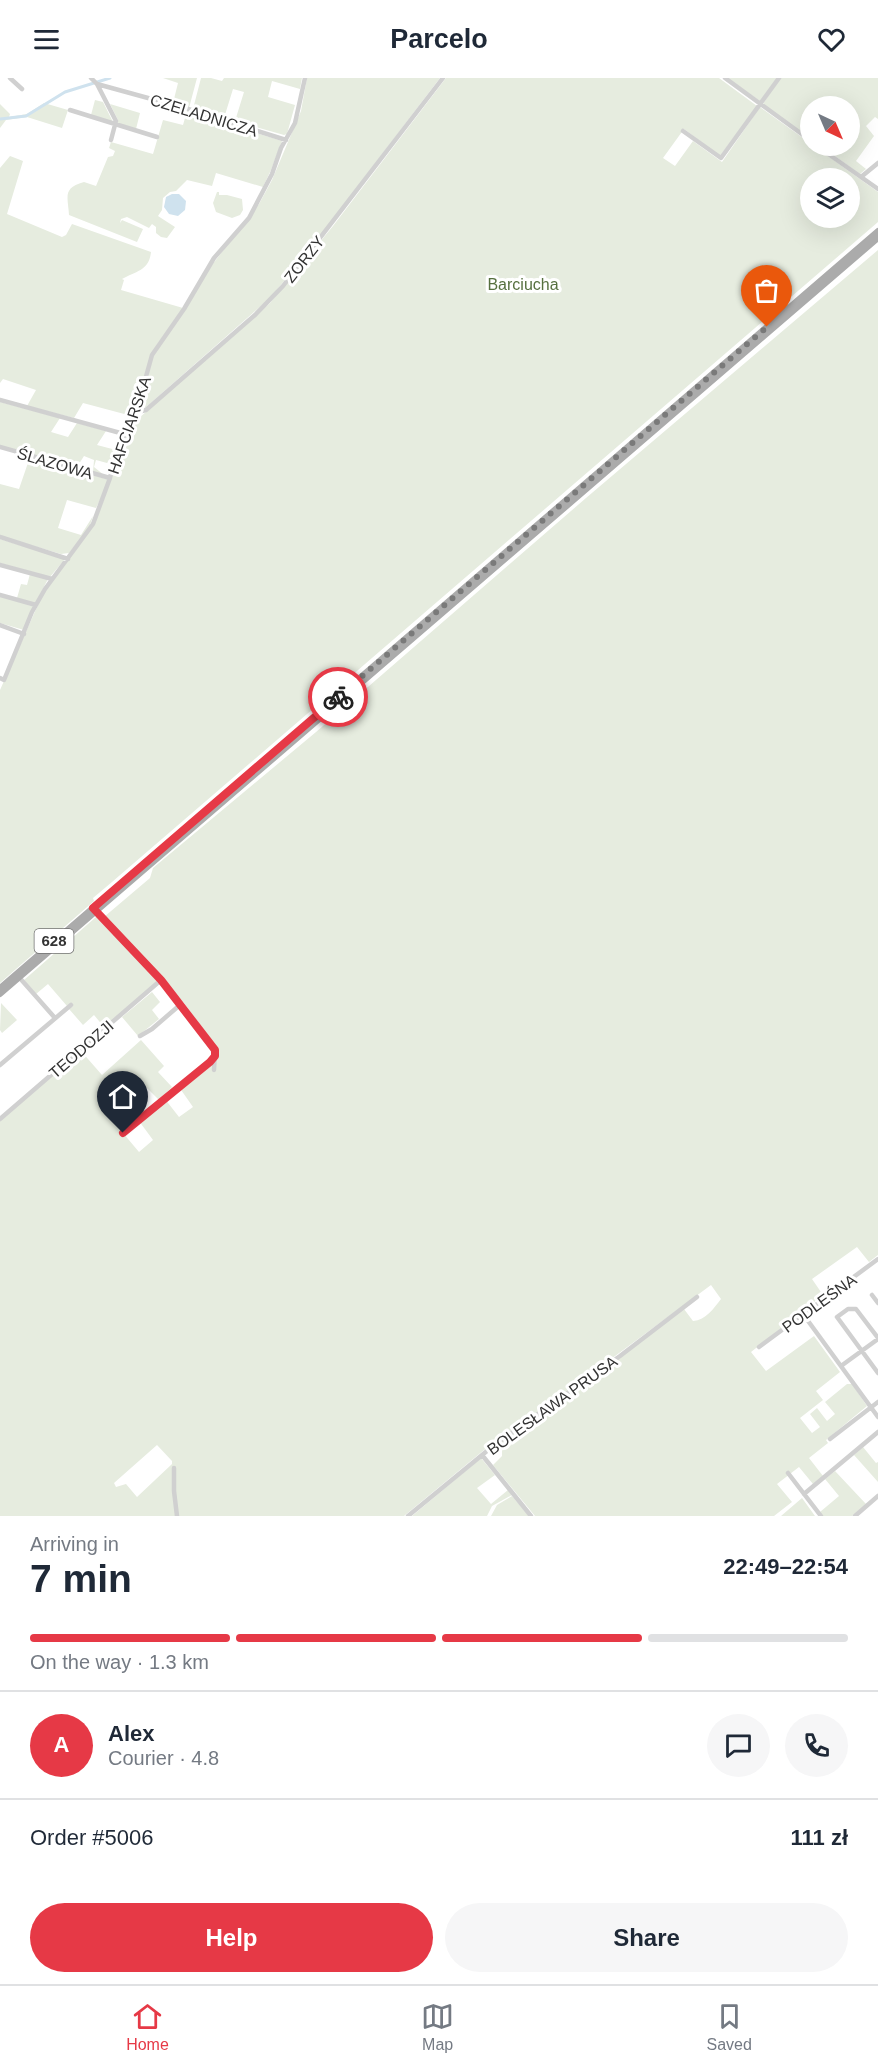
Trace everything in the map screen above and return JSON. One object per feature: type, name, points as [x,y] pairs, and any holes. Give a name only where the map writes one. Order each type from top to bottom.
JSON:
[{"type":"main road","name":"628","points":[[94,910],[878,231]]},
{"type":"main road","name":"628","points":[[0,988],[17,976],[878,238]]},
{"type":"main road","name":"628","points":[[0,994],[17,976]]},
{"type":"street","points":[[10,78],[22,89]]},
{"type":"street","name":"HAFCIARSKA","points":[[2,679],[36,605],[51,579],[93,524],[110,478],[115,455],[137,409],[152,355],[180,316],[214,258],[247,221],[272,174],[297,118],[305,78]]},
{"type":"street","name":"ZORZY","points":[[137,409],[142,411],[147,409],[272,299],[443,78]]},
{"type":"street","points":[[725,78],[800,133]]},
{"type":"street","points":[[683,131],[721,158],[779,78]]},
{"type":"street","points":[[95,82],[116,121],[111,140]]},
{"type":"street","name":"CZELADNICZA","points":[[95,82],[286,140]]},
{"type":"street","points":[[70,110],[157,137]]},
{"type":"street","points":[[832,156],[878,189]]},
{"type":"street","points":[[861,177],[878,163]]},
{"type":"street","points":[[0,400],[124,434]]},
{"type":"street","name":"ŚLAZOWA","points":[[0,447],[110,478]]},
{"type":"street","points":[[0,537],[68,559]]},
{"type":"street","points":[[0,565],[51,579]]},
{"type":"street","points":[[0,595],[36,605]]},
{"type":"street","points":[[0,625],[24,634]]},
{"type":"street","points":[[94,910],[161,980],[213,1046],[214,1070]]},
{"type":"street","points":[[17,976],[55,1018]]},
{"type":"street","name":"TEODOZJI","points":[[0,1119],[161,980]]},
{"type":"street","points":[[140,1036],[152,1029],[181,1004]]},
{"type":"street","points":[[0,1065],[71,1005]]},
{"type":"street","points":[[123,1133],[215,1056]]},
{"type":"street","name":"PODLEŚNA","points":[[759,1347],[878,1259]]},
{"type":"street","points":[[872,1295],[878,1303]]},
{"type":"street","name":"BOLESŁAWA PRUSA","points":[[408,1516],[482,1455],[620,1356],[697,1297]]},
{"type":"street","points":[[841,1366],[862,1351],[878,1339],[856,1309],[848,1309],[837,1317],[862,1351],[878,1373]]},
{"type":"street","points":[[803,1314],[878,1417]]},
{"type":"street","points":[[830,1439],[878,1402]]},
{"type":"street","points":[[804,1494],[878,1432]]},
{"type":"street","points":[[482,1455],[531,1516]]},
{"type":"street","points":[[174,1468],[177,1516]]},
{"type":"street","points":[[788,1473],[821,1516]]},
{"type":"street","points":[[855,1516],[878,1496]]},
{"type":"green space","points":[[163,78],[197,78],[189,108],[173,103],[178,83]]},
{"type":"green space","points":[[201,78],[222,81],[224,78],[302,78],[300,89],[272,81],[268,97],[295,105],[287,134],[235,121],[244,92],[233,89],[224,118],[193,109]]},
{"type":"green space","points":[[307,78],[440,78],[270,298],[145,408],[140,405],[153,355],[205,274],[259,204],[272,180],[301,111]]},
{"type":"green space","name":"Barciucha","points":[[446,78],[719,78],[757,106],[720,156],[684,129],[663,158],[675,166],[693,141],[722,162],[760,107],[800,136],[800,156],[828,156],[845,168],[800,168],[800,228],[860,228],[860,179],[878,192],[878,222],[93,898],[94,901],[0,983],[0,690],[45,589],[92,527],[116,455],[137,417],[139,418],[270,303],[333,226]]},
{"type":"green space","points":[[727,78],[777,78],[760,101]]},
{"type":"green space","points":[[780,78],[878,78],[878,119],[875,117],[866,126],[874,136],[860,155],[860,96],[800,96],[800,131],[763,104]]},
{"type":"green space","points":[[95,100],[103,102],[113,122],[91,115]]},
{"type":"green space","points":[[44,103],[68,110],[62,128],[27,117],[6,120],[0,128],[0,104],[10,114],[9,117],[27,114]]},
{"type":"green space","points":[[110,104],[140,113],[136,129],[118,123]]},
{"type":"green space","points":[[187,111],[282,141],[263,187],[216,173],[212,186],[187,180],[176,191],[170,192],[163,198],[162,210],[158,216],[175,227],[167,238],[156,233],[156,227],[152,224],[149,228],[127,217],[121,219],[120,223],[122,220],[143,229],[137,242],[69,215],[69,190],[84,182],[96,186],[108,157],[113,156],[115,151],[109,148],[111,142],[153,154],[163,120],[183,125]]},
{"type":"green space","points":[[10,156],[23,161],[7,214],[62,237],[66,235],[72,224],[151,252],[145,267],[122,279],[124,280],[121,290],[183,308],[156,346],[133,412],[128,415],[83,403],[74,418],[27,406],[36,390],[3,379],[0,383],[0,168]]},
{"type":"green space","points":[[835,156],[860,156],[856,161],[866,169],[860,174],[860,168],[852,168]]},
{"type":"green space","points":[[217,192],[219,195],[242,199],[243,210],[240,215],[232,218],[216,212],[213,203]]},
{"type":"green space","points":[[878,250],[878,1255],[869,1262],[857,1247],[812,1279],[823,1295],[751,1352],[766,1371],[814,1336],[840,1372],[816,1391],[823,1400],[800,1418],[812,1433],[820,1427],[810,1414],[817,1408],[827,1421],[835,1414],[825,1402],[847,1384],[852,1384],[867,1406],[826,1440],[828,1443],[809,1458],[823,1476],[813,1484],[799,1467],[777,1484],[792,1502],[774,1516],[535,1516],[493,1465],[502,1456],[502,1442],[684,1309],[693,1321],[706,1316],[721,1299],[711,1285],[530,1419],[484,1450],[404,1516],[0,1516],[0,1120],[81,1051],[102,1075],[141,1040],[164,1066],[158,1072],[172,1087],[159,1100],[143,1084],[116,1107],[131,1126],[123,1133],[139,1152],[153,1140],[139,1121],[165,1099],[179,1117],[193,1107],[179,1087],[211,1063],[218,1049],[184,1003],[104,917],[150,878],[153,868],[316,732],[586,498]],"holes":[[[157,1445],[172,1461],[172,1464],[137,1497],[126,1484],[116,1487],[114,1483]]]},
{"type":"green space","points":[[0,402],[60,418],[51,432],[68,437],[77,423],[106,431],[97,445],[116,450],[113,460],[107,463],[96,460],[94,467],[104,475],[93,472],[94,460],[84,456],[77,467],[0,446]]},
{"type":"green space","points":[[30,457],[110,480],[96,508],[67,500],[58,528],[81,535],[93,516],[89,528],[69,553],[61,554],[0,536],[0,484],[19,489]]},
{"type":"green space","points":[[0,539],[65,559],[50,577],[0,563]]},
{"type":"green space","points":[[30,574],[48,579],[35,604],[17,598],[21,584],[27,585]]},
{"type":"green space","points":[[0,596],[34,606],[24,630],[0,623]]},
{"type":"green space","points":[[96,917],[111,928],[159,980],[104,1027],[94,1015],[83,1025],[69,1009],[73,1006],[72,1003],[67,1006],[48,984],[36,994],[24,980]]},
{"type":"green space","points":[[152,992],[160,1002],[152,1010],[159,1019],[138,1036],[122,1017]]},
{"type":"green space","points":[[1,1003],[17,1020],[2,1033],[0,1030]]},
{"type":"green space","points":[[863,1447],[876,1463],[878,1462],[878,1482],[854,1455]]},
{"type":"green space","points":[[481,1458],[495,1475],[477,1488],[491,1504],[508,1490],[512,1495],[492,1506],[487,1516],[412,1516]]},
{"type":"green space","points":[[835,1471],[866,1504],[852,1516],[823,1516],[820,1512],[839,1496],[825,1479]]},
{"type":"green space","points":[[512,1496],[529,1516],[491,1516],[497,1505]]},
{"type":"green space","points":[[802,1498],[815,1516],[781,1516]]},
{"type":"water","points":[[179,194],[186,201],[185,210],[178,216],[169,214],[164,207],[166,197]]},
{"type":"waterway","points":[[0,119],[26,116],[65,92],[110,78]]},
{"type":"way so far","points":[[338,697],[767,327]]},
{"type":"route","points":[[123,1133],[210,1062],[215,1056],[215,1050],[161,980],[93,908],[338,697]]}]
